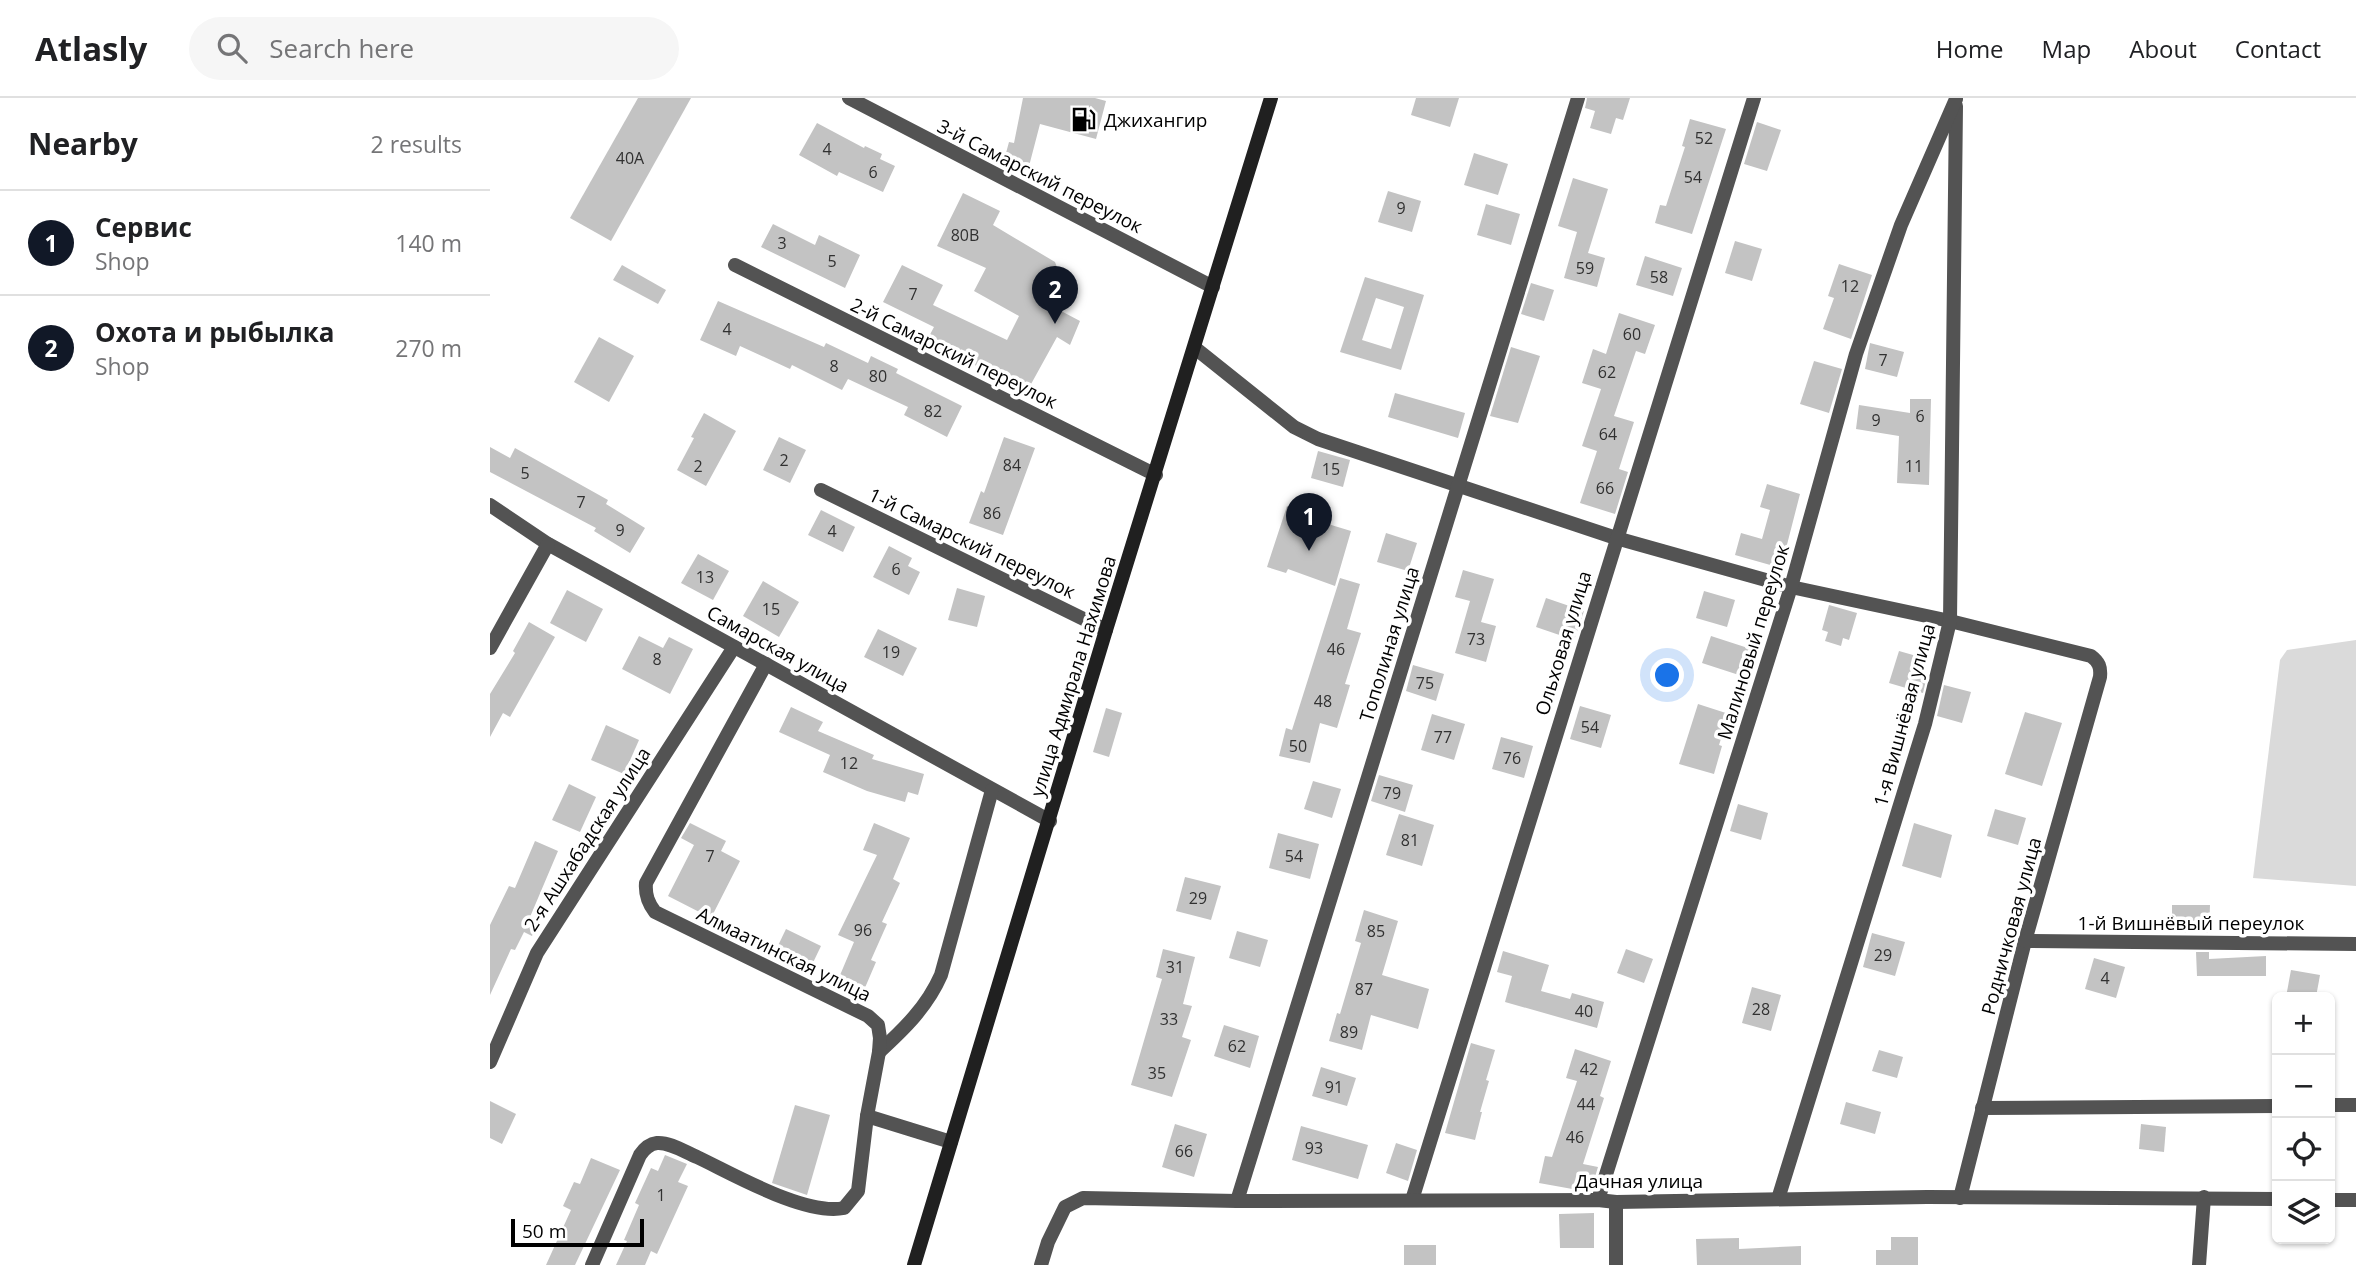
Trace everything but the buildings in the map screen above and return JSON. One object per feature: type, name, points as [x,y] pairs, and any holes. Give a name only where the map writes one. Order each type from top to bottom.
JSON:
[{"type":"main road","name":"улица Адмирала Нахимова","points":[[914,1265],[1106,630],[1271,98]]},
{"type":"street","name":"3-й Самарский переулок","points":[[849,98],[1213,287]]},
{"type":"street","name":"Тополиная улица","points":[[1237,1201],[1578,98]]},
{"type":"street","name":"Ольховая улица","points":[[1412,1200],[1754,98]]},
{"type":"street","name":"Малиновый переулок","points":[[1598,1200],[1791,587],[1856,354],[1901,225],[1956,99]]},
{"type":"street","name":"1-я Вишнёвая улица","points":[[1778,1199],[1925,724],[1950,621],[1956,99]]},
{"type":"street","name":"2-й Самарский переулок","points":[[735,265],[1156,475]]},
{"type":"street","points":[[1195,348],[1294,427],[1318,439],[1616,538],[1791,587],[1950,621]]},
{"type":"street","name":"1-й Самарский переулок","points":[[821,490],[1106,630]]},
{"type":"street","name":"Самарская улица","points":[[490,505],[548,544],[1050,821]]},
{"type":"street","points":[[490,648],[548,544]]},
{"type":"street","name":"Родничковая улица","points":[[1950,621],[2091,656],[2100,665],[2100,677],[2025,941],[1960,1198]]},
{"type":"street","name":"2-я Ашхабадская улица","points":[[490,1062],[537,953],[734,646]]},
{"type":"street","name":"Алмаатинская улица","points":[[592,1265],[640,1155],[646,1147],[654,1143],[664,1143],[811,1207],[836,1210],[849,1205],[858,1191],[867,1116],[879,1052],[878,1026],[868,1016],[655,912],[647,898],[646,883],[766,664]]},
{"type":"street","points":[[879,1052],[932,997],[941,975],[992,790]]},
{"type":"street","name":"1-й Вишнёвый переулок","points":[[2025,941],[2356,944]]},
{"type":"street","points":[[2335,1105],[2356,1105]]},
{"type":"street","points":[[1982,1108],[2272,1106]]},
{"type":"street","points":[[867,1116],[951,1142]]},
{"type":"street","points":[[2199,1265],[2204,1197]]},
{"type":"street","name":"Дачная улица","points":[[1041,1265],[1048,1242],[1065,1207],[1083,1198],[1616,1202],[1960,1198],[2272,1199]]},
{"type":"street","points":[[2335,1200],[2356,1200]]},
{"type":"street","points":[[1616,1202],[1616,1265]]},
{"type":"shaded area","points":[[2356,640],[2356,886],[2253,878],[2280,660],[2287,650]]},
{"type":"place","name":"Джихангир","points":[[1084,120]]},
{"type":"place","name":"Охота и рыбылка","points":[[1055,324]]},
{"type":"place","name":"Сервис","points":[[1309,551]]}]
